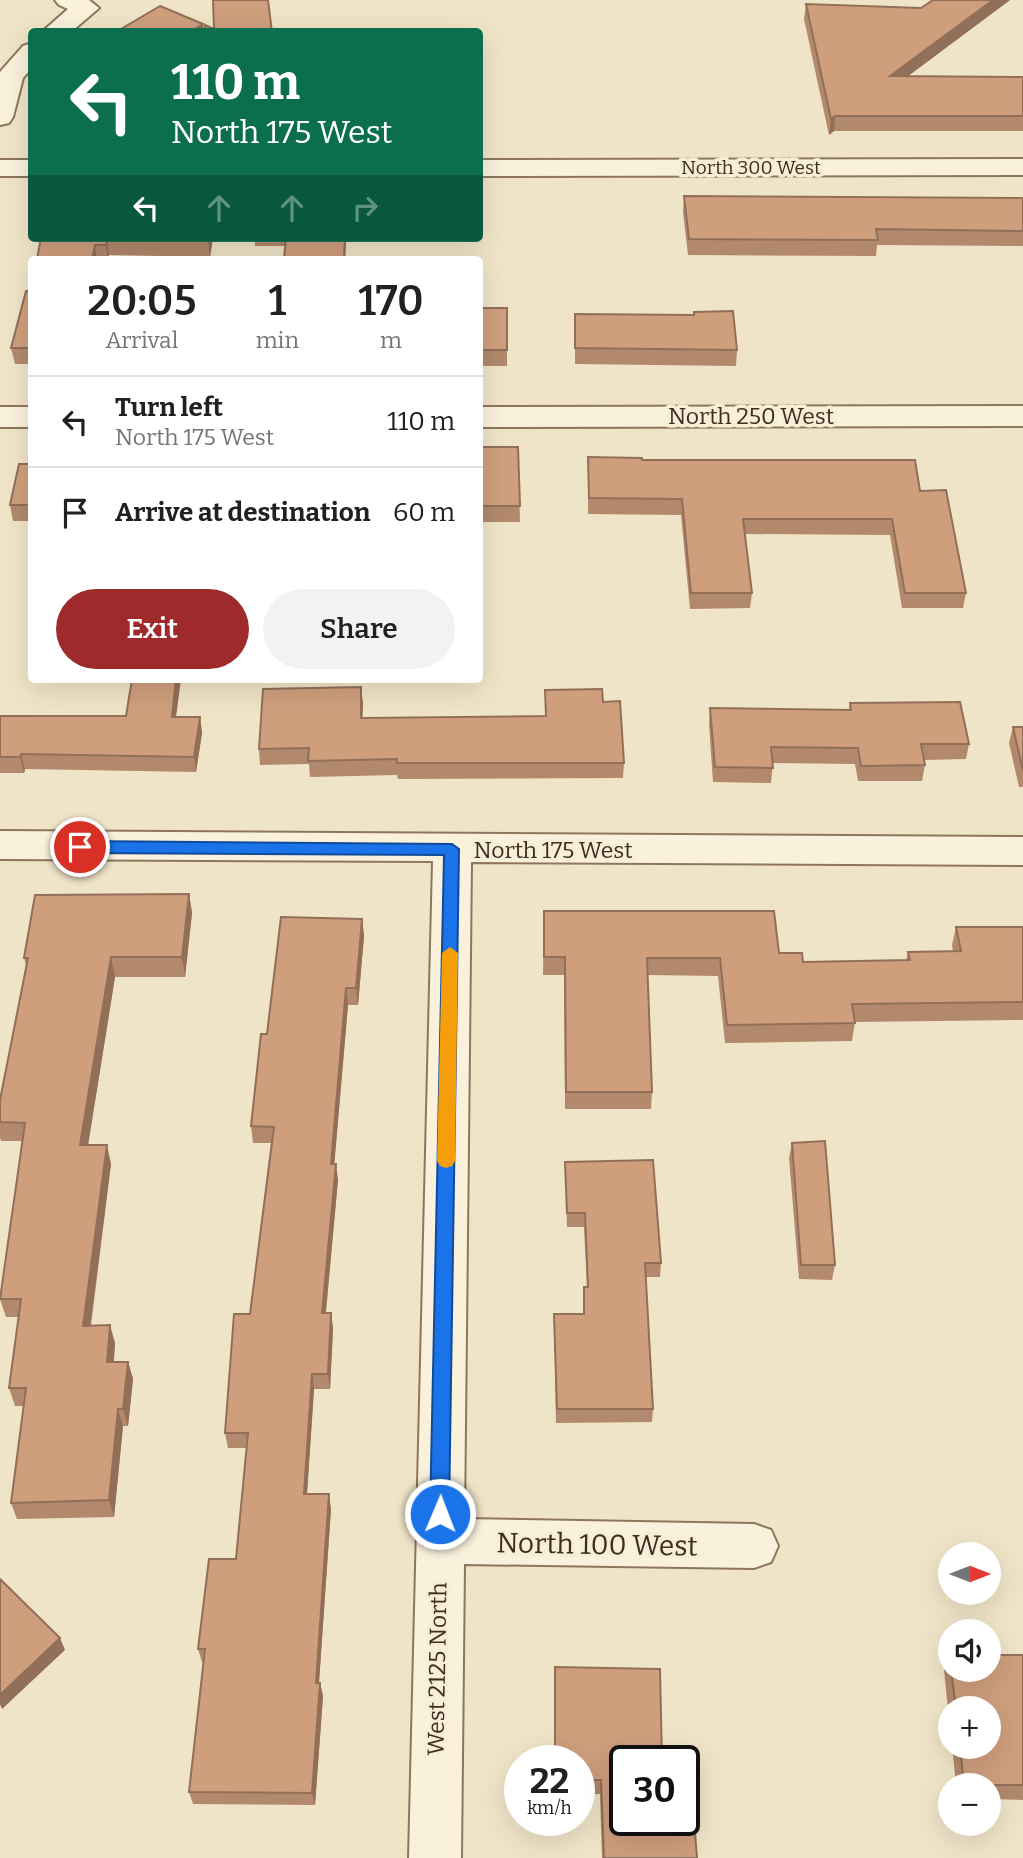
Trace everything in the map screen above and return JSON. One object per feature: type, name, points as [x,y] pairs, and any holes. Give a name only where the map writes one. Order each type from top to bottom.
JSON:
[{"type":"street","points":[[59,28],[87,3]]},
{"type":"street","points":[[0,117],[10,77],[28,56]]},
{"type":"street","name":"North 300 West","points":[[483,167],[1023,167]]},
{"type":"street","points":[[0,168],[28,168]]},
{"type":"street","name":"North 250 West","points":[[483,416],[1023,415]]},
{"type":"street","points":[[0,417],[28,417]]},
{"type":"street","name":"North 175 West","points":[[0,845],[1023,851]]},
{"type":"street","name":"West 2125 North","points":[[435,1858],[452,849]]},
{"type":"street","name":"North 100 West","points":[[439,1541],[754,1546]]},
{"type":"building","points":[[213,0],[268,0],[272,28],[214,28]]},
{"type":"building","points":[[933,0],[993,0],[890,76],[1023,77],[1023,116],[835,116],[831,119],[806,4],[921,8]]},
{"type":"building","points":[[160,6],[203,24],[196,28],[123,28]]},
{"type":"building","points":[[684,196],[1023,198],[1023,231],[876,229],[878,240],[689,239]]},
{"type":"building","points":[[40,242],[107,242],[106,245],[95,245],[93,256],[38,256]]},
{"type":"building","points":[[286,242],[345,242],[344,256],[284,256]]},
{"type":"building","points":[[26,291],[28,348],[11,348]]},
{"type":"building","points":[[483,308],[507,308],[507,350],[483,350]]},
{"type":"building","points":[[733,311],[737,350],[575,348],[575,314],[694,315],[694,312]]},
{"type":"building","points":[[483,447],[518,447],[520,506],[483,506]]},
{"type":"building","points":[[588,457],[642,460],[915,460],[920,491],[946,490],[966,593],[905,593],[892,519],[743,519],[752,593],[691,593],[682,499],[589,498]]},
{"type":"building","points":[[19,464],[28,464],[28,505],[10,505]]},
{"type":"building","points":[[131,683],[176,683],[172,717],[200,717],[194,757],[21,754],[20,757],[0,757],[0,716],[126,716]]},
{"type":"building","points":[[361,687],[361,718],[546,716],[545,690],[602,689],[603,702],[620,701],[624,763],[397,763],[397,759],[308,761],[309,748],[259,749],[263,689]]},
{"type":"building","points":[[960,702],[969,744],[921,744],[925,765],[861,766],[858,748],[771,747],[773,768],[715,767],[710,708],[851,710],[850,703]]},
{"type":"building","points":[[1013,727],[1023,727],[1023,771]]},
{"type":"building","points":[[189,894],[182,957],[111,957],[80,1145],[107,1145],[83,1326],[110,1325],[107,1362],[128,1362],[123,1409],[118,1409],[109,1500],[11,1503],[26,1388],[9,1388],[21,1299],[0,1299],[25,1123],[0,1122],[0,1100],[28,958],[24,958],[35,895]]},
{"type":"building","points":[[544,911],[774,911],[779,953],[802,953],[803,962],[910,960],[908,952],[961,951],[956,927],[1023,927],[1023,1002],[852,1004],[855,1023],[727,1025],[720,958],[647,958],[652,1092],[566,1092],[565,957],[544,957]]},
{"type":"building","points":[[281,917],[362,919],[356,988],[346,988],[331,1164],[336,1164],[322,1313],[331,1313],[328,1374],[312,1374],[304,1494],[329,1494],[316,1683],[320,1683],[312,1793],[189,1792],[205,1649],[198,1649],[209,1559],[236,1559],[248,1433],[225,1433],[234,1314],[250,1314],[274,1127],[251,1126],[261,1034],[267,1034]]},
{"type":"building","points":[[825,1141],[835,1265],[801,1265],[792,1143]]},
{"type":"building","points":[[653,1160],[661,1263],[645,1263],[653,1409],[557,1409],[554,1314],[584,1314],[584,1287],[588,1287],[585,1213],[567,1213],[565,1162]]},
{"type":"building","points":[[0,1579],[60,1638],[0,1695]]},
{"type":"building","points":[[1001,1655],[1023,1655],[1023,1785],[1001,1785],[1001,1773],[963,1773],[961,1759],[1001,1759],[1001,1696],[954,1696],[953,1682],[1001,1682]]},
{"type":"building","points":[[555,1667],[660,1669],[662,1745],[609,1745],[609,1836],[695,1836],[697,1858],[604,1858],[601,1780],[595,1780],[595,1745],[555,1745]]},
{"type":"slow traffic","points":[[446,1161],[450,953]]},
{"type":"route","points":[[80,847],[452,849],[440,1514]]}]
